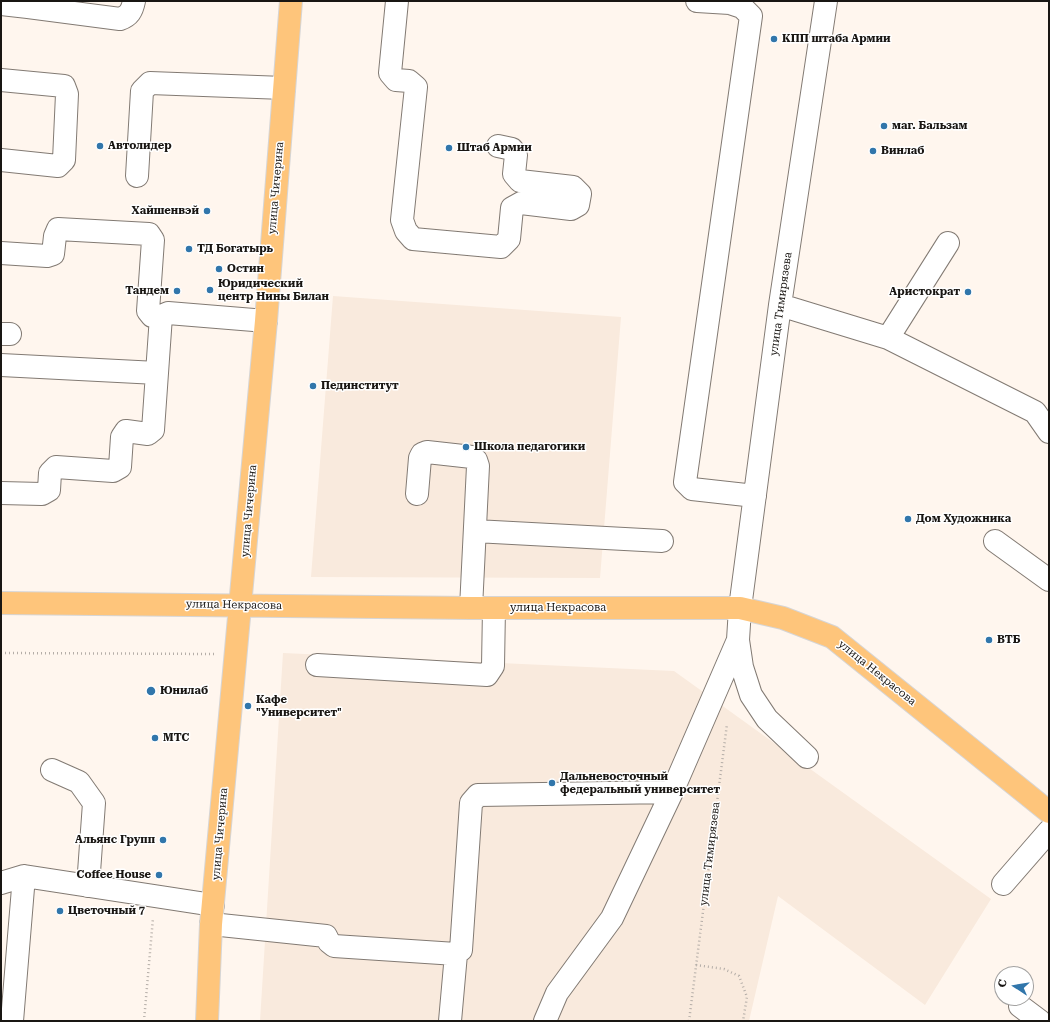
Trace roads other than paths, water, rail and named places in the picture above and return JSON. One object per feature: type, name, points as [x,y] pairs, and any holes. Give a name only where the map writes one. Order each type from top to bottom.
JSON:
[{"type":"main road","name":"улица Чичерина","points":[[207,1021],[212,914],[266,321],[291,1]]},
{"type":"main road","name":"улица Некрасова","points":[[1,603],[471,608],[740,608],[782,618],[832,637],[1049,812]]},
{"type":"street","points":[[1,4],[28,4],[120,19],[127,17],[133,7],[134,1]]},
{"type":"street","points":[[397,1],[390,73],[396,80],[409,81],[416,87],[402,220],[406,231],[413,239],[502,247],[509,239],[512,208],[521,203],[571,209],[578,205],[580,194],[573,186],[520,181],[514,174],[516,155],[512,150],[498,146]]},
{"type":"street","points":[[697,1],[730,3],[742,7],[751,16],[685,482],[692,489],[754,496]]},
{"type":"street","name":"улица Тимирязева","points":[[738,640],[740,608],[754,496],[780,305],[826,1]]},
{"type":"street","points":[[1,80],[64,86],[67,94],[64,160],[58,166],[1,160]]},
{"type":"street","points":[[137,176],[142,91],[150,83],[284,88]]},
{"type":"street","points":[[1,254],[47,256],[53,254],[55,236],[58,229],[149,234],[153,240],[148,311],[152,316],[162,316],[168,313],[266,321]]},
{"type":"street","points":[[888,338],[948,243]]},
{"type":"street","points":[[780,305],[888,338],[1035,412],[1049,432]]},
{"type":"street","points":[[1,493],[42,494],[49,490],[50,473],[56,467],[113,471],[120,467],[122,437],[126,432],[148,434],[153,430],[162,316]]},
{"type":"street","points":[[1,365],[157,373]]},
{"type":"street","points":[[417,494],[420,458],[422,454],[427,452],[472,457],[476,460],[478,466],[471,608]]},
{"type":"street","points":[[475,531],[662,541]]},
{"type":"street","points":[[995,541],[1049,580]]},
{"type":"street","points":[[317,665],[487,674],[493,666],[494,608]]},
{"type":"street","points":[[738,640],[742,667],[751,695],[767,719],[807,757]]},
{"type":"street","points":[[545,1021],[557,993],[612,918],[672,792],[738,640]]},
{"type":"street","points":[[52,770],[79,782],[94,803],[88,886]]},
{"type":"street","points":[[1,883],[24,876],[155,896],[212,914],[326,936],[329,942],[334,946],[456,954],[461,950],[471,803],[478,796],[672,792]]},
{"type":"street","points":[[1003,884],[1049,831]]},
{"type":"street","points":[[12,1021],[24,876]]},
{"type":"street","points":[[450,1021],[456,954]]},
{"type":"street","points":[[1020,1006],[1040,1021]]},
{"type":"place","name":"КПП штаба Армии","points":[[774,39]]},
{"type":"place","name":"маг. Бальзам","points":[[884,126]]},
{"type":"place","name":"Автолидер","points":[[100,146]]},
{"type":"place","name":"Штаб Армии","points":[[449,148]]},
{"type":"place","name":"Винлаб","points":[[873,151]]},
{"type":"place","name":"Хайшенвэй","points":[[207,211]]},
{"type":"place","name":"ТД Богатырь","points":[[189,249]]},
{"type":"place","name":"Остин","points":[[219,269]]},
{"type":"place","name":"Юридический центр Нины Билан","points":[[210,290]]},
{"type":"place","name":"Тандем","points":[[177,291]]},
{"type":"place","name":"Аристократ","points":[[968,292]]},
{"type":"place","name":"Пединститут","points":[[313,386]]},
{"type":"place","name":"Школа педагогики","points":[[466,447]]},
{"type":"place","name":"Дом Художника","points":[[908,519]]},
{"type":"place","name":"ВТБ","points":[[989,640]]},
{"type":"place","name":"Юнилаб","points":[[151,691]]},
{"type":"place","name":"Кафе \"Университет\"","points":[[248,706]]},
{"type":"place","name":"МТС","points":[[155,738]]},
{"type":"place","name":"Дальневосточный федеральный университет","points":[[552,783]]},
{"type":"place","name":"Альянс Групп","points":[[163,840]]},
{"type":"place","name":"Coffee House","points":[[159,875]]},
{"type":"place","name":"Цветочный 7","points":[[60,911]]}]
